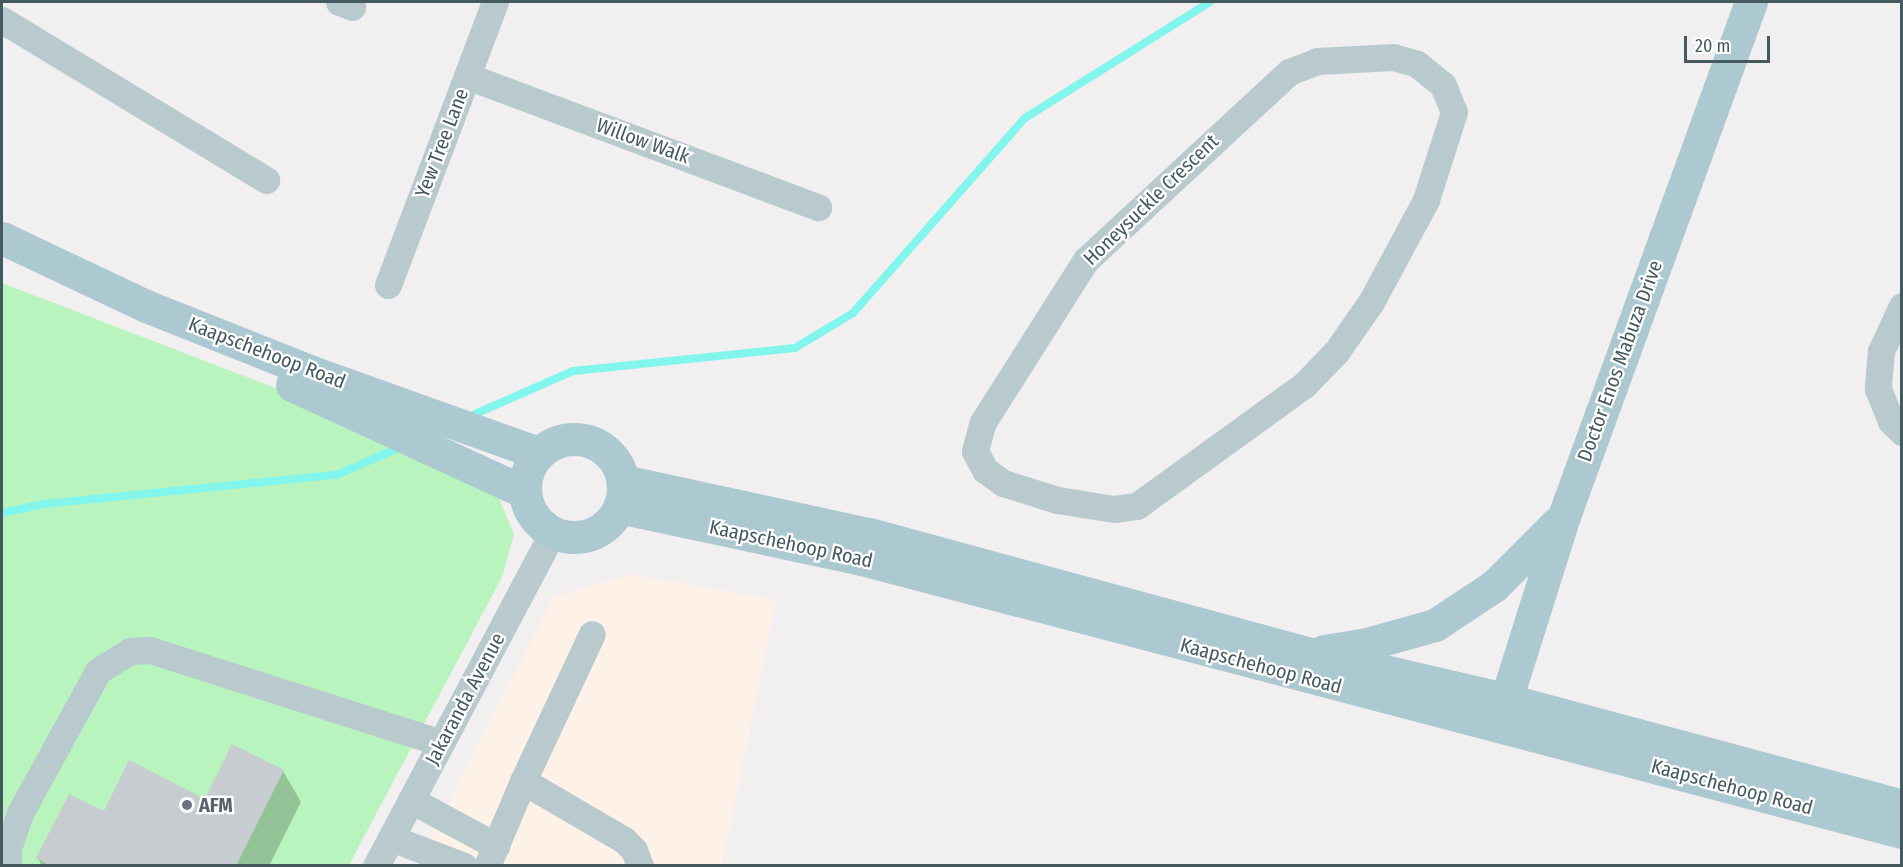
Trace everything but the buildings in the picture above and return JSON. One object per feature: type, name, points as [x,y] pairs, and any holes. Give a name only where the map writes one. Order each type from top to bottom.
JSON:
[{"type":"main road","name":"Doctor Enos Mabuza Drive","points":[[1502,712],[1564,516],[1751,2]]},
{"type":"main road","name":"Kaapschehoop Road","points":[[2,238],[190,324],[312,372],[538,453]]},
{"type":"main road","name":"Kaapschehoop Road","points":[[2,253],[525,492]]},
{"type":"main road","points":[[560,440],[593,443],[607,451],[621,494],[608,523],[589,534],[567,536],[554,532],[530,509],[525,492],[526,476],[538,453],[560,440]]},
{"type":"main road","name":"Kaapschehoop Road","points":[[621,494],[868,534],[1311,654],[1902,832]]},
{"type":"main road","name":"Kaapschehoop Road","points":[[621,494],[1305,678],[1502,712],[1902,806]]},
{"type":"main road","points":[[1311,654],[1367,644],[1435,625],[1494,586],[1564,516]]},
{"type":"street","name":"Yew Tree Lane","points":[[388,285],[495,2]]},
{"type":"street","points":[[2,20],[266,180]]},
{"type":"street","name":"Honeysuckle Crescent","points":[[1393,57],[1417,64],[1443,85],[1454,112],[1426,200],[1371,302],[1337,351],[1304,385],[1137,506],[1114,509],[1057,500],[1004,483],[985,470],[975,451],[983,422],[1086,260],[1265,91],[1289,72],[1317,61],[1393,57]]},
{"type":"street","name":"Willow Walk","points":[[467,76],[819,207]]},
{"type":"street","points":[[1902,306],[1881,351],[1878,389],[1891,421],[1902,432]]},
{"type":"street","name":"Jakaranda Avenue","points":[[376,866],[554,532]]},
{"type":"street","points":[[411,800],[491,856],[523,781],[592,634]]},
{"type":"street","points":[[8,866],[8,848],[20,813],[98,671],[130,651],[150,651],[441,743]]},
{"type":"street","points":[[523,781],[624,840],[634,850],[640,866]]},
{"type":"street","points":[[391,838],[464,866]]},
{"type":"shaded area","points":[[631,574],[776,600],[722,865],[417,866],[553,597]]},
{"type":"green space","points":[[2,283],[393,433],[495,489],[514,534],[502,577],[349,865],[2,865]]},
{"type":"waterway","points":[[475,414],[573,371],[795,348],[853,313],[1025,118],[1210,2]]},
{"type":"waterway","points":[[2,513],[44,504],[337,475],[396,449]]},
{"type":"place","name":"AFM","points":[[187,805]]}]
